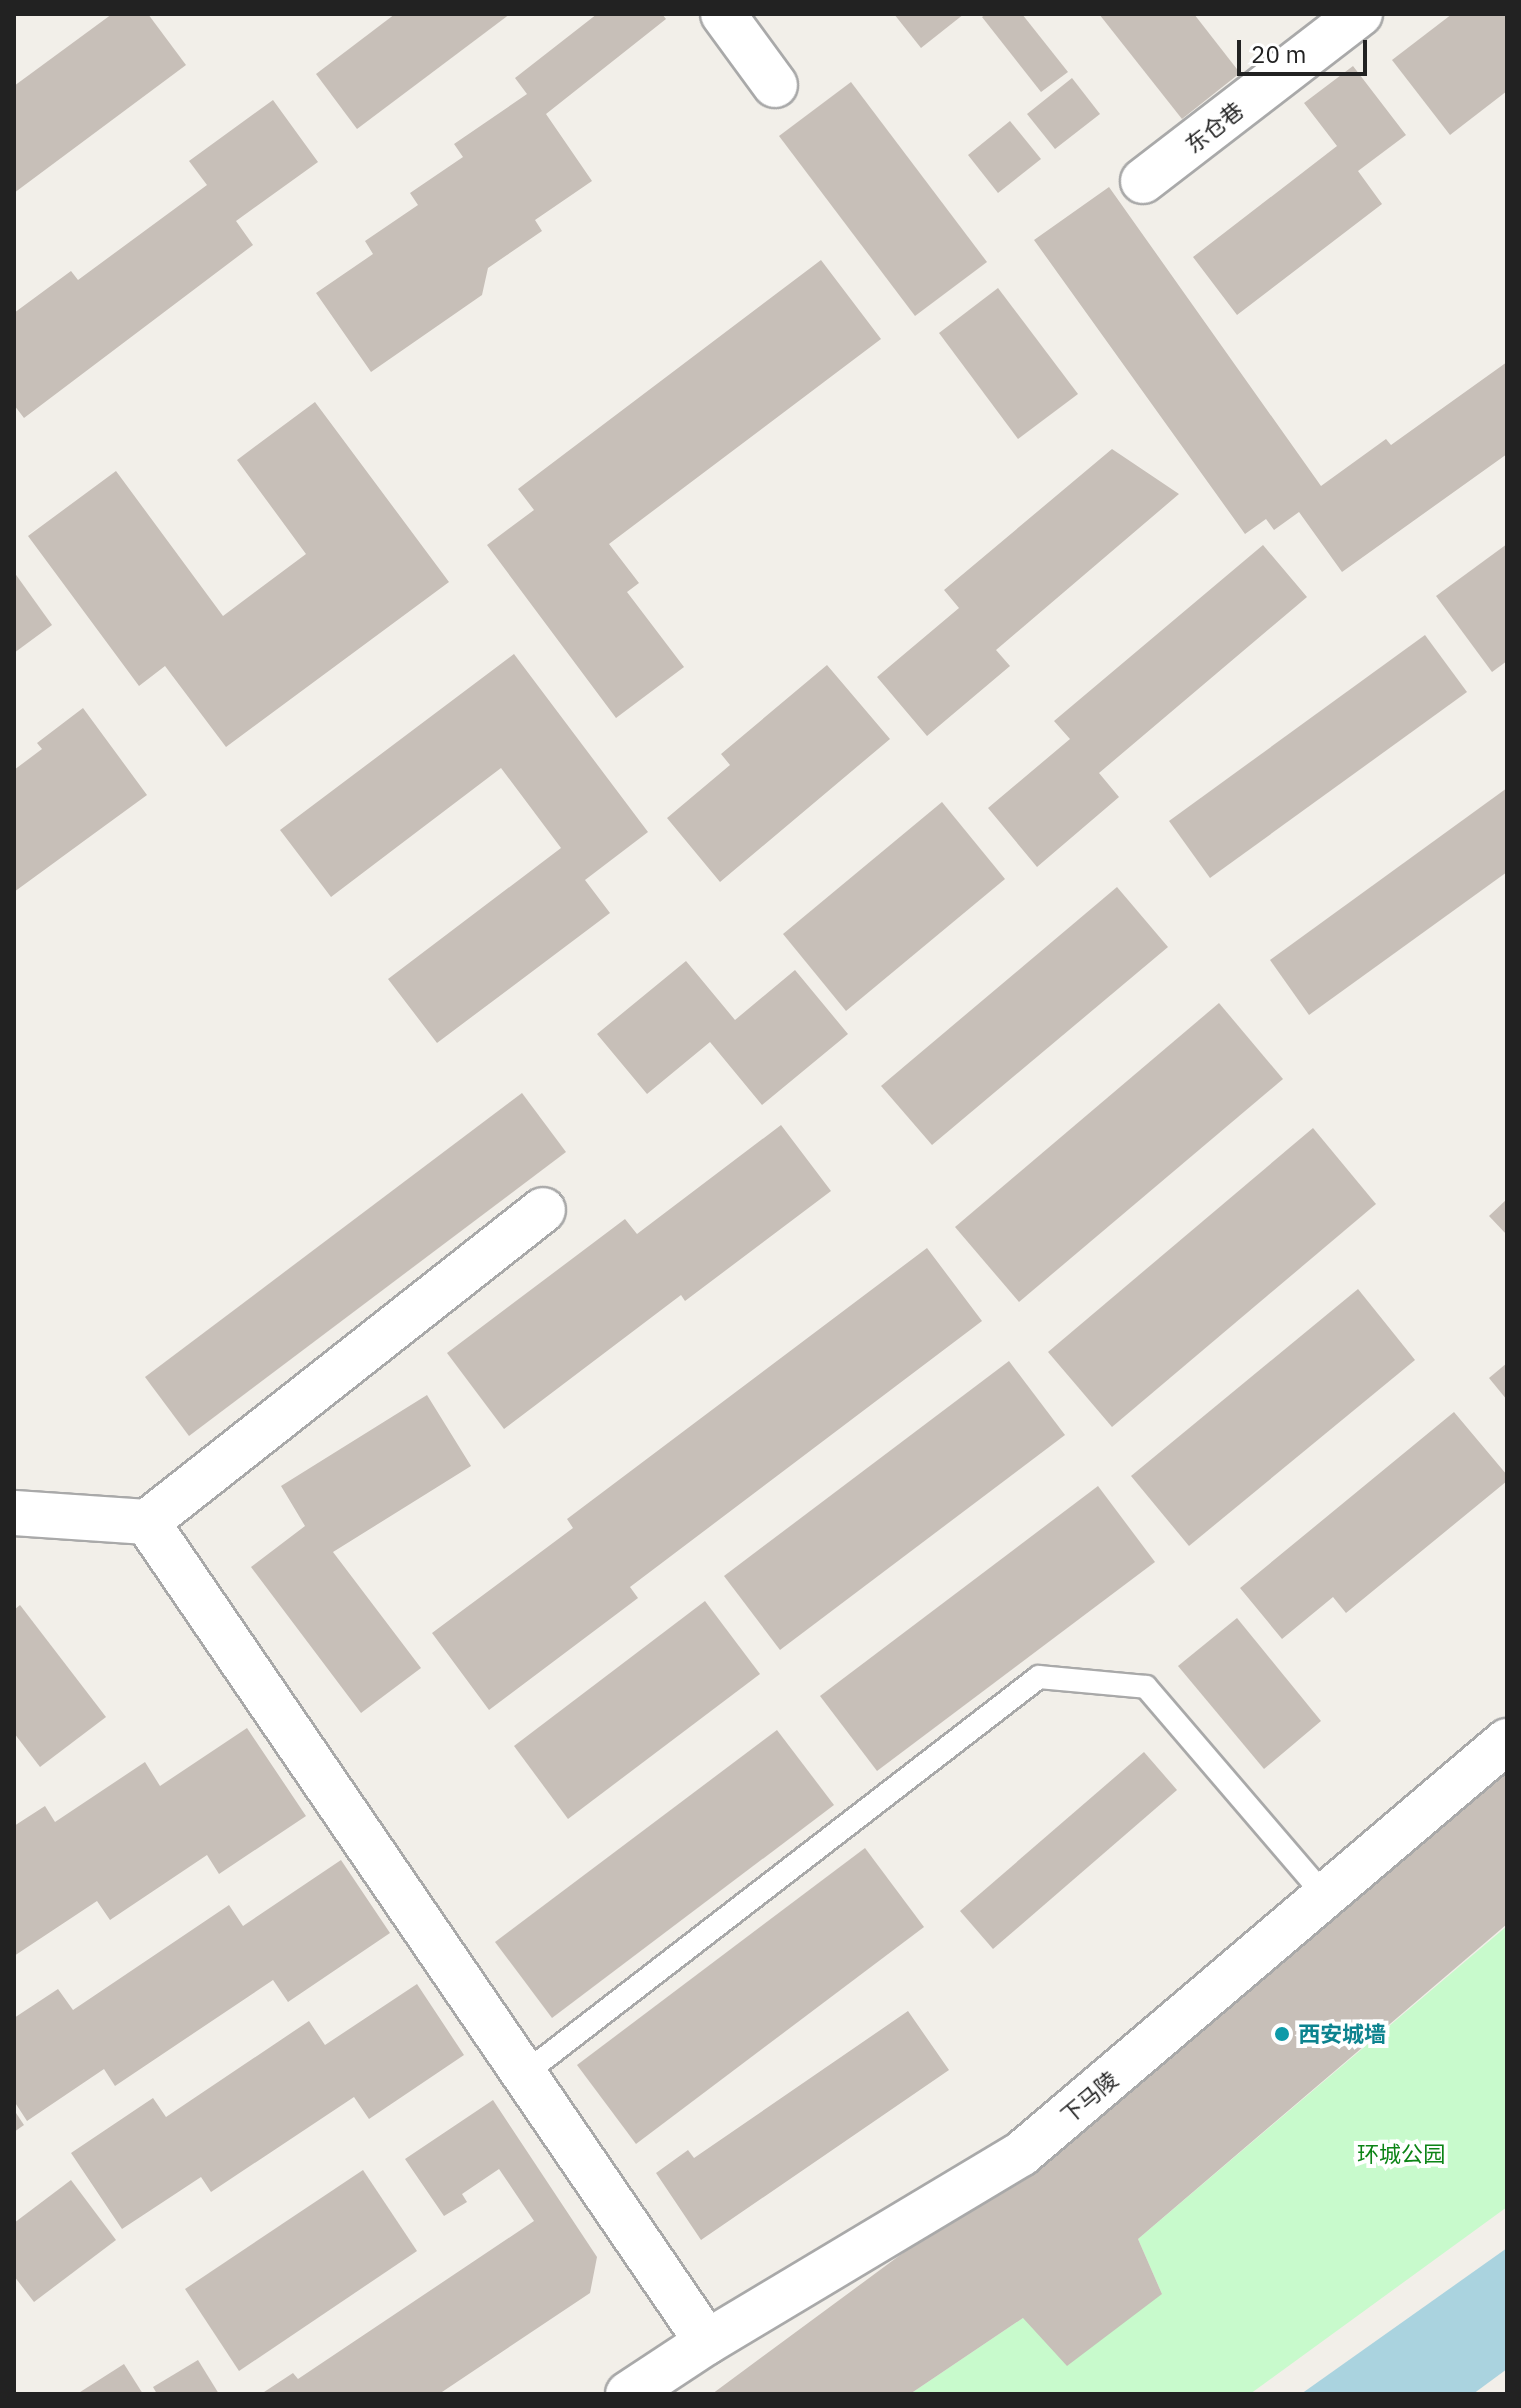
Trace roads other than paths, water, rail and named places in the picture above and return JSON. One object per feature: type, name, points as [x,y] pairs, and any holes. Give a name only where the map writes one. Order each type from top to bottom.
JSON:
[{"type":"street","points":[[723,14],[775,85]]},
{"type":"street","name":"东仓巷","points":[[1143,181],[1360,14]]},
{"type":"street","points":[[14,1513],[147,1522],[543,1210]]},
{"type":"street","points":[[147,1522],[707,2342]]},
{"type":"street","name":"下马陵","points":[[628,2394],[707,2342],[1021,2154],[1507,1741]]},
{"type":"lane","points":[[524,2074],[1039,1677],[1146,1687],[1325,1896]]},
{"type":"water","points":[[1507,2248],[1507,2369],[1473,2394],[1301,2394]]},
{"type":"place","name":"西安城墙","points":[[1282,2034]]},
{"type":"park label","name":"环城公园","points":[[1401,2154]]}]
